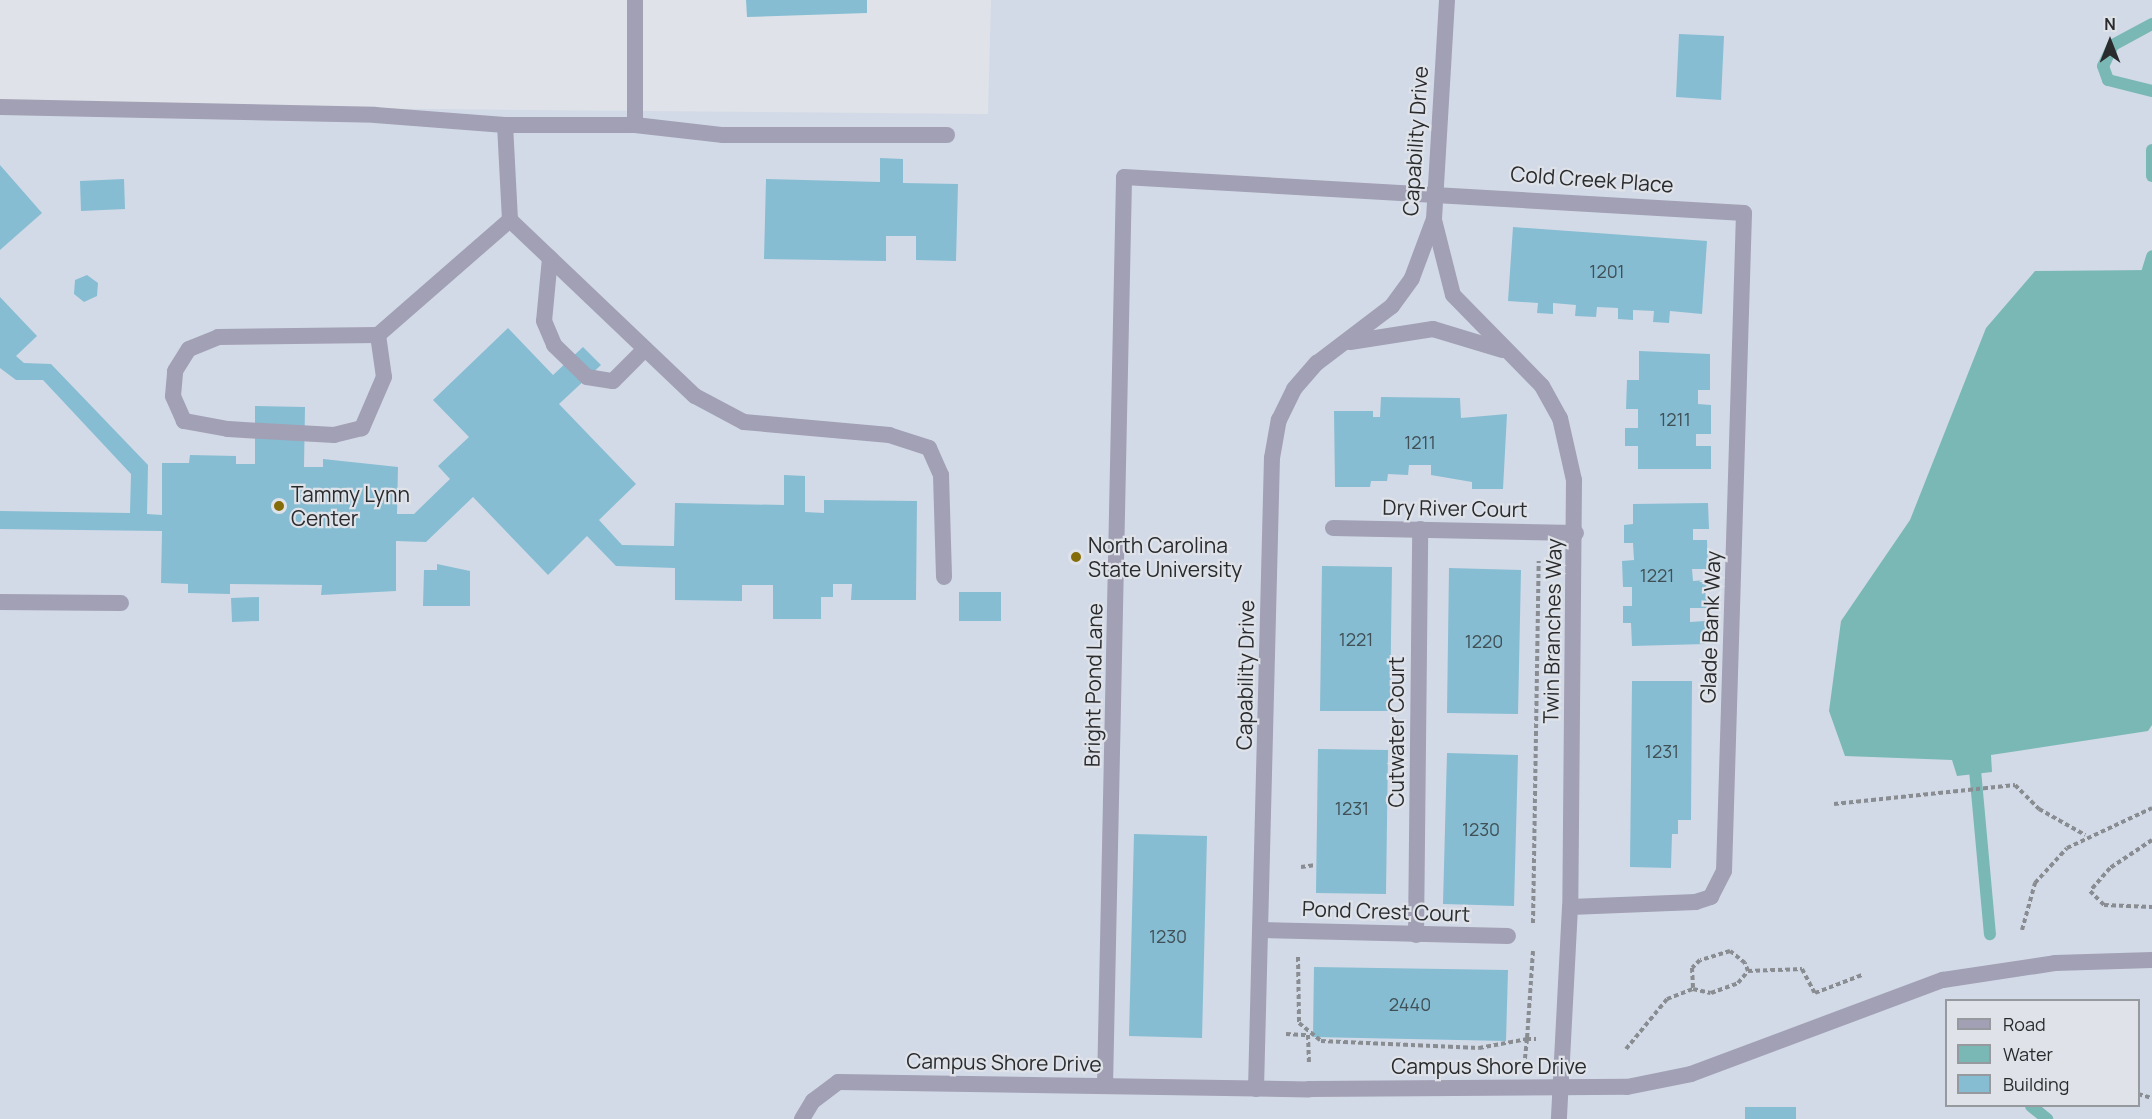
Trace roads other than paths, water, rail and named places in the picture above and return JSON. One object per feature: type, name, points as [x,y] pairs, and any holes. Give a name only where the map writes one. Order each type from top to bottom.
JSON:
[{"type":"street","points":[[635,0],[636,125]]},
{"type":"street","name":"Capability Drive","points":[[1256,1089],[1262,930],[1272,458],[1279,420],[1294,389],[1403,293],[1434,219],[1447,0]]},
{"type":"street","points":[[0,107],[375,115],[505,124],[636,125],[723,135],[947,135]]},
{"type":"street","points":[[505,124],[510,220],[695,396],[744,422],[889,435],[929,448],[941,475],[944,577]]},
{"type":"street","name":"Cold Creek Place","points":[[1124,177],[1437,191],[1744,213]]},
{"type":"street","name":"Bright Pond Lane","points":[[1105,1086],[1124,177]]},
{"type":"street","name":"Glade Bank Way","points":[[1570,907],[1696,902],[1712,897],[1725,871],[1744,213]]},
{"type":"street","name":"Twin Branches Way","points":[[1434,219],[1453,295],[1542,386],[1560,418],[1574,480],[1576,532],[1570,907],[1559,1119]]},
{"type":"street","points":[[378,335],[384,377],[362,428],[334,435],[228,429],[184,421],[173,396],[174,371],[189,349],[218,336],[378,335],[510,220]]},
{"type":"street","points":[[550,258],[544,321],[554,345],[587,377],[613,381],[645,349]]},
{"type":"street","points":[[1345,343],[1433,329],[1467,335],[1514,355]]},
{"type":"street","name":"Dry River Court","points":[[1333,528],[1576,532]]},
{"type":"street","name":"Cutwater Court","points":[[1416,935],[1420,529]]},
{"type":"street","points":[[0,602],[122,603]]},
{"type":"street","name":"Pond Crest Court","points":[[1262,930],[1508,936]]},
{"type":"street","name":"Campus Shore Drive","points":[[802,1119],[813,1101],[838,1082],[1256,1089],[1627,1087],[1680,1077],[1943,980],[2055,963],[2152,960]]},
{"type":"water","points":[[2152,270],[2152,725],[2148,731],[1991,755],[1992,772],[1957,776],[1952,760],[1845,756],[1829,711],[1841,621],[1910,520],[1986,328],[2035,271]]},
{"type":"waterway","points":[[2152,24],[2113,45],[2103,66],[2108,80],[2152,91]]},
{"type":"waterway","points":[[2152,150],[2152,176]]},
{"type":"waterway","points":[[2144,283],[2152,256]]},
{"type":"waterway","points":[[1974,759],[1990,934]]},
{"type":"waterway","points":[[2032,1107],[2047,1119]]},
{"type":"place","name":"Tammy Lynn Center","points":[[279,506]]},
{"type":"place","name":"North Carolina State University","points":[[1076,557]]}]
